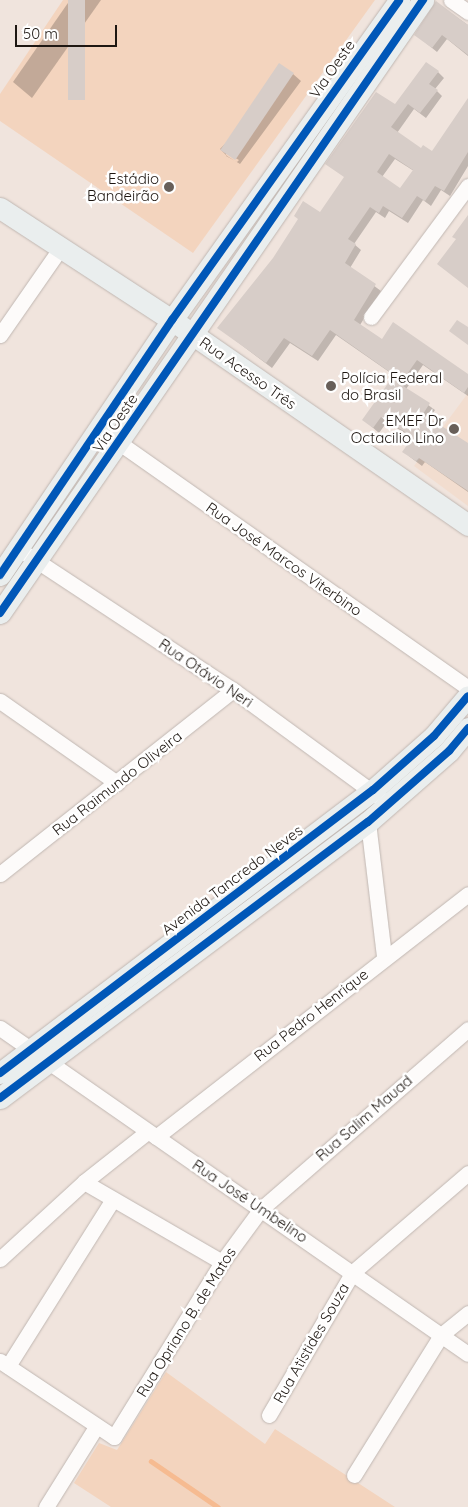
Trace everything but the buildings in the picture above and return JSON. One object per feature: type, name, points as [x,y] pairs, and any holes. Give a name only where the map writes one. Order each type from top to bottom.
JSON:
[{"type":"street","name":"Via Oeste","points":[[0,575],[101,430],[172,320],[399,0]]},
{"type":"street","name":"Via Oeste","points":[[0,613],[119,444],[191,334],[423,0]]},
{"type":"street","points":[[451,0],[468,12]]},
{"type":"street","points":[[372,317],[468,186]]},
{"type":"street","name":"Rua Acesso Três","points":[[0,208],[60,250],[172,320],[468,525]]},
{"type":"street","points":[[0,335],[60,250]]},
{"type":"street","name":"Rua José Marcos Viterbino","points":[[101,430],[468,688]]},
{"type":"street","name":"Rua Otávio Neri","points":[[19,548],[233,690],[373,790],[387,806]]},
{"type":"street","name":"Rua Raimundo Oliveira","points":[[2,870],[117,783],[233,690]]},
{"type":"street","name":"Avenida Tancredo Neves","points":[[0,1098],[40,1055],[373,790],[434,736],[468,696]]},
{"type":"street","points":[[0,701],[117,783]]},
{"type":"street","name":"Avenida Tancredo Neves","points":[[0,1073],[40,1055],[368,822],[449,751],[468,728]]},
{"type":"street","points":[[368,822],[384,957]]},
{"type":"street","name":"Rua Pedro Henrique","points":[[0,1259],[84,1182],[151,1135],[468,894]]},
{"type":"street","name":"Rua José Umbelino","points":[[0,1028],[151,1135],[353,1272],[468,1354]]},
{"type":"street","name":"Rua Salim Mauad","points":[[261,1208],[468,1029]]},
{"type":"street","name":"Rua Atistides Souza","points":[[269,1415],[353,1272],[468,1173]]},
{"type":"street","points":[[84,1182],[222,1262]]},
{"type":"street","points":[[46,1507],[96,1427],[4,1364],[113,1199]]},
{"type":"street","name":"Rua Opriano B. de Matos","points":[[96,1427],[114,1437],[222,1262],[261,1208]]},
{"type":"street","points":[[354,1475],[442,1335],[468,1314]]},
{"type":"shaded area","name":"Estádio Bandeirão","points":[[63,0],[375,0],[193,253],[0,121],[0,94]]},
{"type":"shaded area","name":"EMEF Dr Octacilio Lino","points":[[468,393],[468,506],[414,466]]},
{"type":"shaded area","points":[[166,1372],[265,1444],[275,1429],[395,1507],[111,1507],[74,1483],[99,1443],[117,1450]]},
{"type":"waterway","points":[[151,1461],[218,1507]]},
{"type":"cycle path","points":[[0,575],[172,320],[399,0]]},
{"type":"cycle path","points":[[0,613],[423,0]]},
{"type":"cycle path","points":[[0,1073],[373,790],[434,736],[468,696]]},
{"type":"cycle path","points":[[0,1098],[368,822],[449,751],[468,728]]},
{"type":"place","name":"Estádio Bandeirão","points":[[169,187]]},
{"type":"place","name":"Polícia Federal do Brasil","points":[[331,386]]},
{"type":"place","name":"EMEF Dr Octacilio Lino","points":[[454,429]]}]
